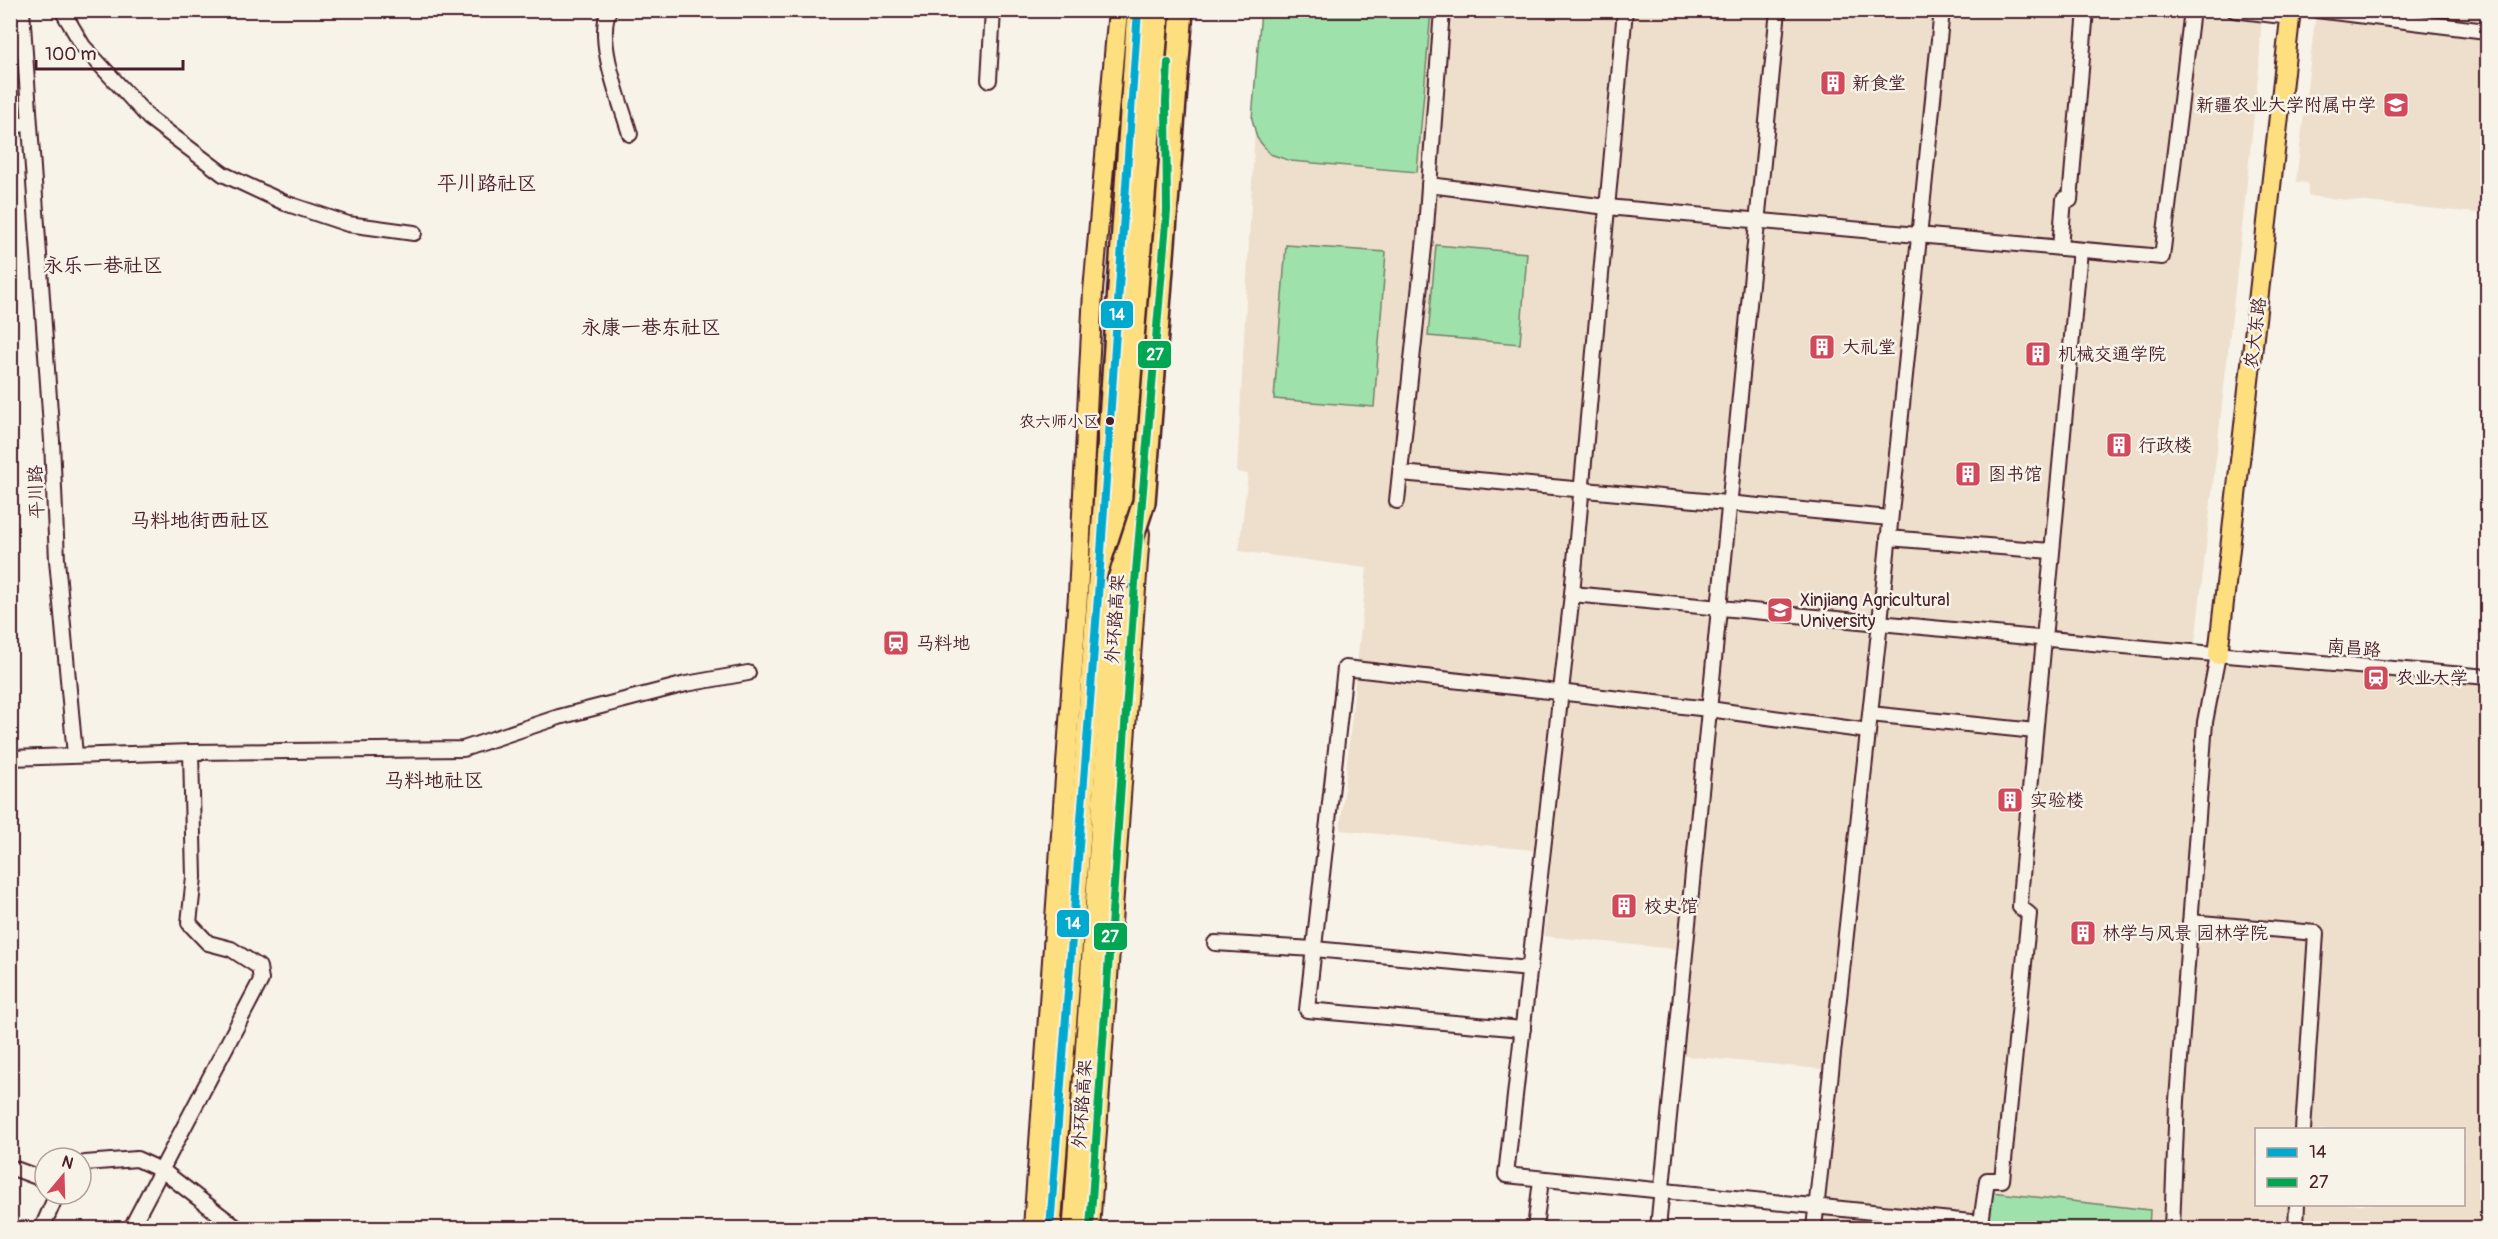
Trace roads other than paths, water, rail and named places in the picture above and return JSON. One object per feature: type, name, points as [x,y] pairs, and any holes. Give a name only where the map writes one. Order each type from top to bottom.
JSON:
[{"type":"highway","name":"外环路高架","points":[[1050,1228],[1099,584],[1138,10]]},
{"type":"highway","name":"外环路高架","points":[[1074,1228],[1158,10]]},
{"type":"highway","points":[[1117,585],[1144,502],[1182,10]]},
{"type":"main road","points":[[1033,1228],[1078,595],[1093,291],[1118,10]]},
{"type":"main road","points":[[1090,1228],[1135,583],[1167,211],[1166,102],[1171,10]]},
{"type":"main road","name":"农大东路","points":[[2218,655],[2290,14]]},
{"type":"street","name":"平川路","points":[[22,10],[52,441],[57,560],[75,755]]},
{"type":"street","points":[[62,10],[83,46],[149,118],[223,174],[285,203],[348,225],[414,233]]},
{"type":"street","points":[[609,10],[605,19],[605,46],[630,134]]},
{"type":"street","points":[[989,80],[993,10]]},
{"type":"street","points":[[1397,501],[1429,185],[1442,10]]},
{"type":"street","points":[[1624,10],[1583,489],[1506,1175],[1981,1223],[1987,1180],[2002,1180],[2029,914],[2020,907],[2080,250]]},
{"type":"street","points":[[1658,1228],[1778,10]]},
{"type":"street","points":[[1814,1228],[1880,622],[1942,10]]},
{"type":"street","points":[[2060,248],[2064,199],[2070,200],[2086,10]]},
{"type":"street","points":[[1429,185],[1607,207],[2162,258],[2192,10]]},
{"type":"street","points":[[2234,10],[2290,14]]},
{"type":"street","points":[[2317,10],[2486,31]]},
{"type":"street","points":[[10,127],[29,123]]},
{"type":"street","points":[[1401,473],[1890,518]]},
{"type":"street","points":[[1888,538],[2051,551]]},
{"type":"street","name":"南昌路","points":[[1572,594],[2218,655],[2487,677]]},
{"type":"street","points":[[2172,1228],[2177,1100],[2205,722],[2218,655]]},
{"type":"street","points":[[1523,1029],[1307,1010],[1346,668],[1708,709],[1868,731]]},
{"type":"street","points":[[10,758],[191,752],[464,748],[559,717],[675,687],[748,673]]},
{"type":"street","points":[[1870,714],[2035,731]]},
{"type":"street","points":[[131,1228],[163,1171],[261,980],[259,967],[231,949],[208,943],[189,923],[194,876],[191,752]]},
{"type":"street","points":[[2190,922],[2316,933],[2303,1128]]},
{"type":"street","points":[[1215,943],[1314,949],[1530,969]]},
{"type":"street","points":[[93,1162],[137,1159],[163,1171],[237,1228]]},
{"type":"street","points":[[10,1167],[33,1176]]},
{"type":"street","points":[[1535,1228],[1541,1180]]},
{"type":"street","points":[[42,1228],[52,1206]]},
{"type":"street","points":[[2296,1228],[2298,1206]]},
{"type":"place","name":"新食堂","points":[[1833,83]]},
{"type":"place","name":"新疆农业大学附属中学","points":[[2396,105]]},
{"type":"place","name":"大礼堂","points":[[1822,347]]},
{"type":"place","name":"机械交通学院","points":[[2038,354]]},
{"type":"place","name":"农六师小区","points":[[1110,421]]},
{"type":"place","name":"行政楼","points":[[2119,445]]},
{"type":"place","name":"图书馆","points":[[1968,474]]},
{"type":"place","name":"Xinjiang Agricultural University","points":[[1780,610]]},
{"type":"place","name":"马料地","points":[[896,643]]},
{"type":"place","name":"农业大学","points":[[2376,678]]},
{"type":"place","name":"实验楼","points":[[2010,800]]},
{"type":"place","name":"校史馆","points":[[1624,906]]},
{"type":"place","name":"林学与风景 园林学院","points":[[2083,933]]},
{"type":"district","name":"平川路社区","points":[[487,183]]},
{"type":"district","name":"永乐一巷社区","points":[[103,265]]},
{"type":"district","name":"永康一巷东社区","points":[[651,327]]},
{"type":"district","name":"马料地街西社区","points":[[200,520]]},
{"type":"district","name":"马料地社区","points":[[434,780]]}]
